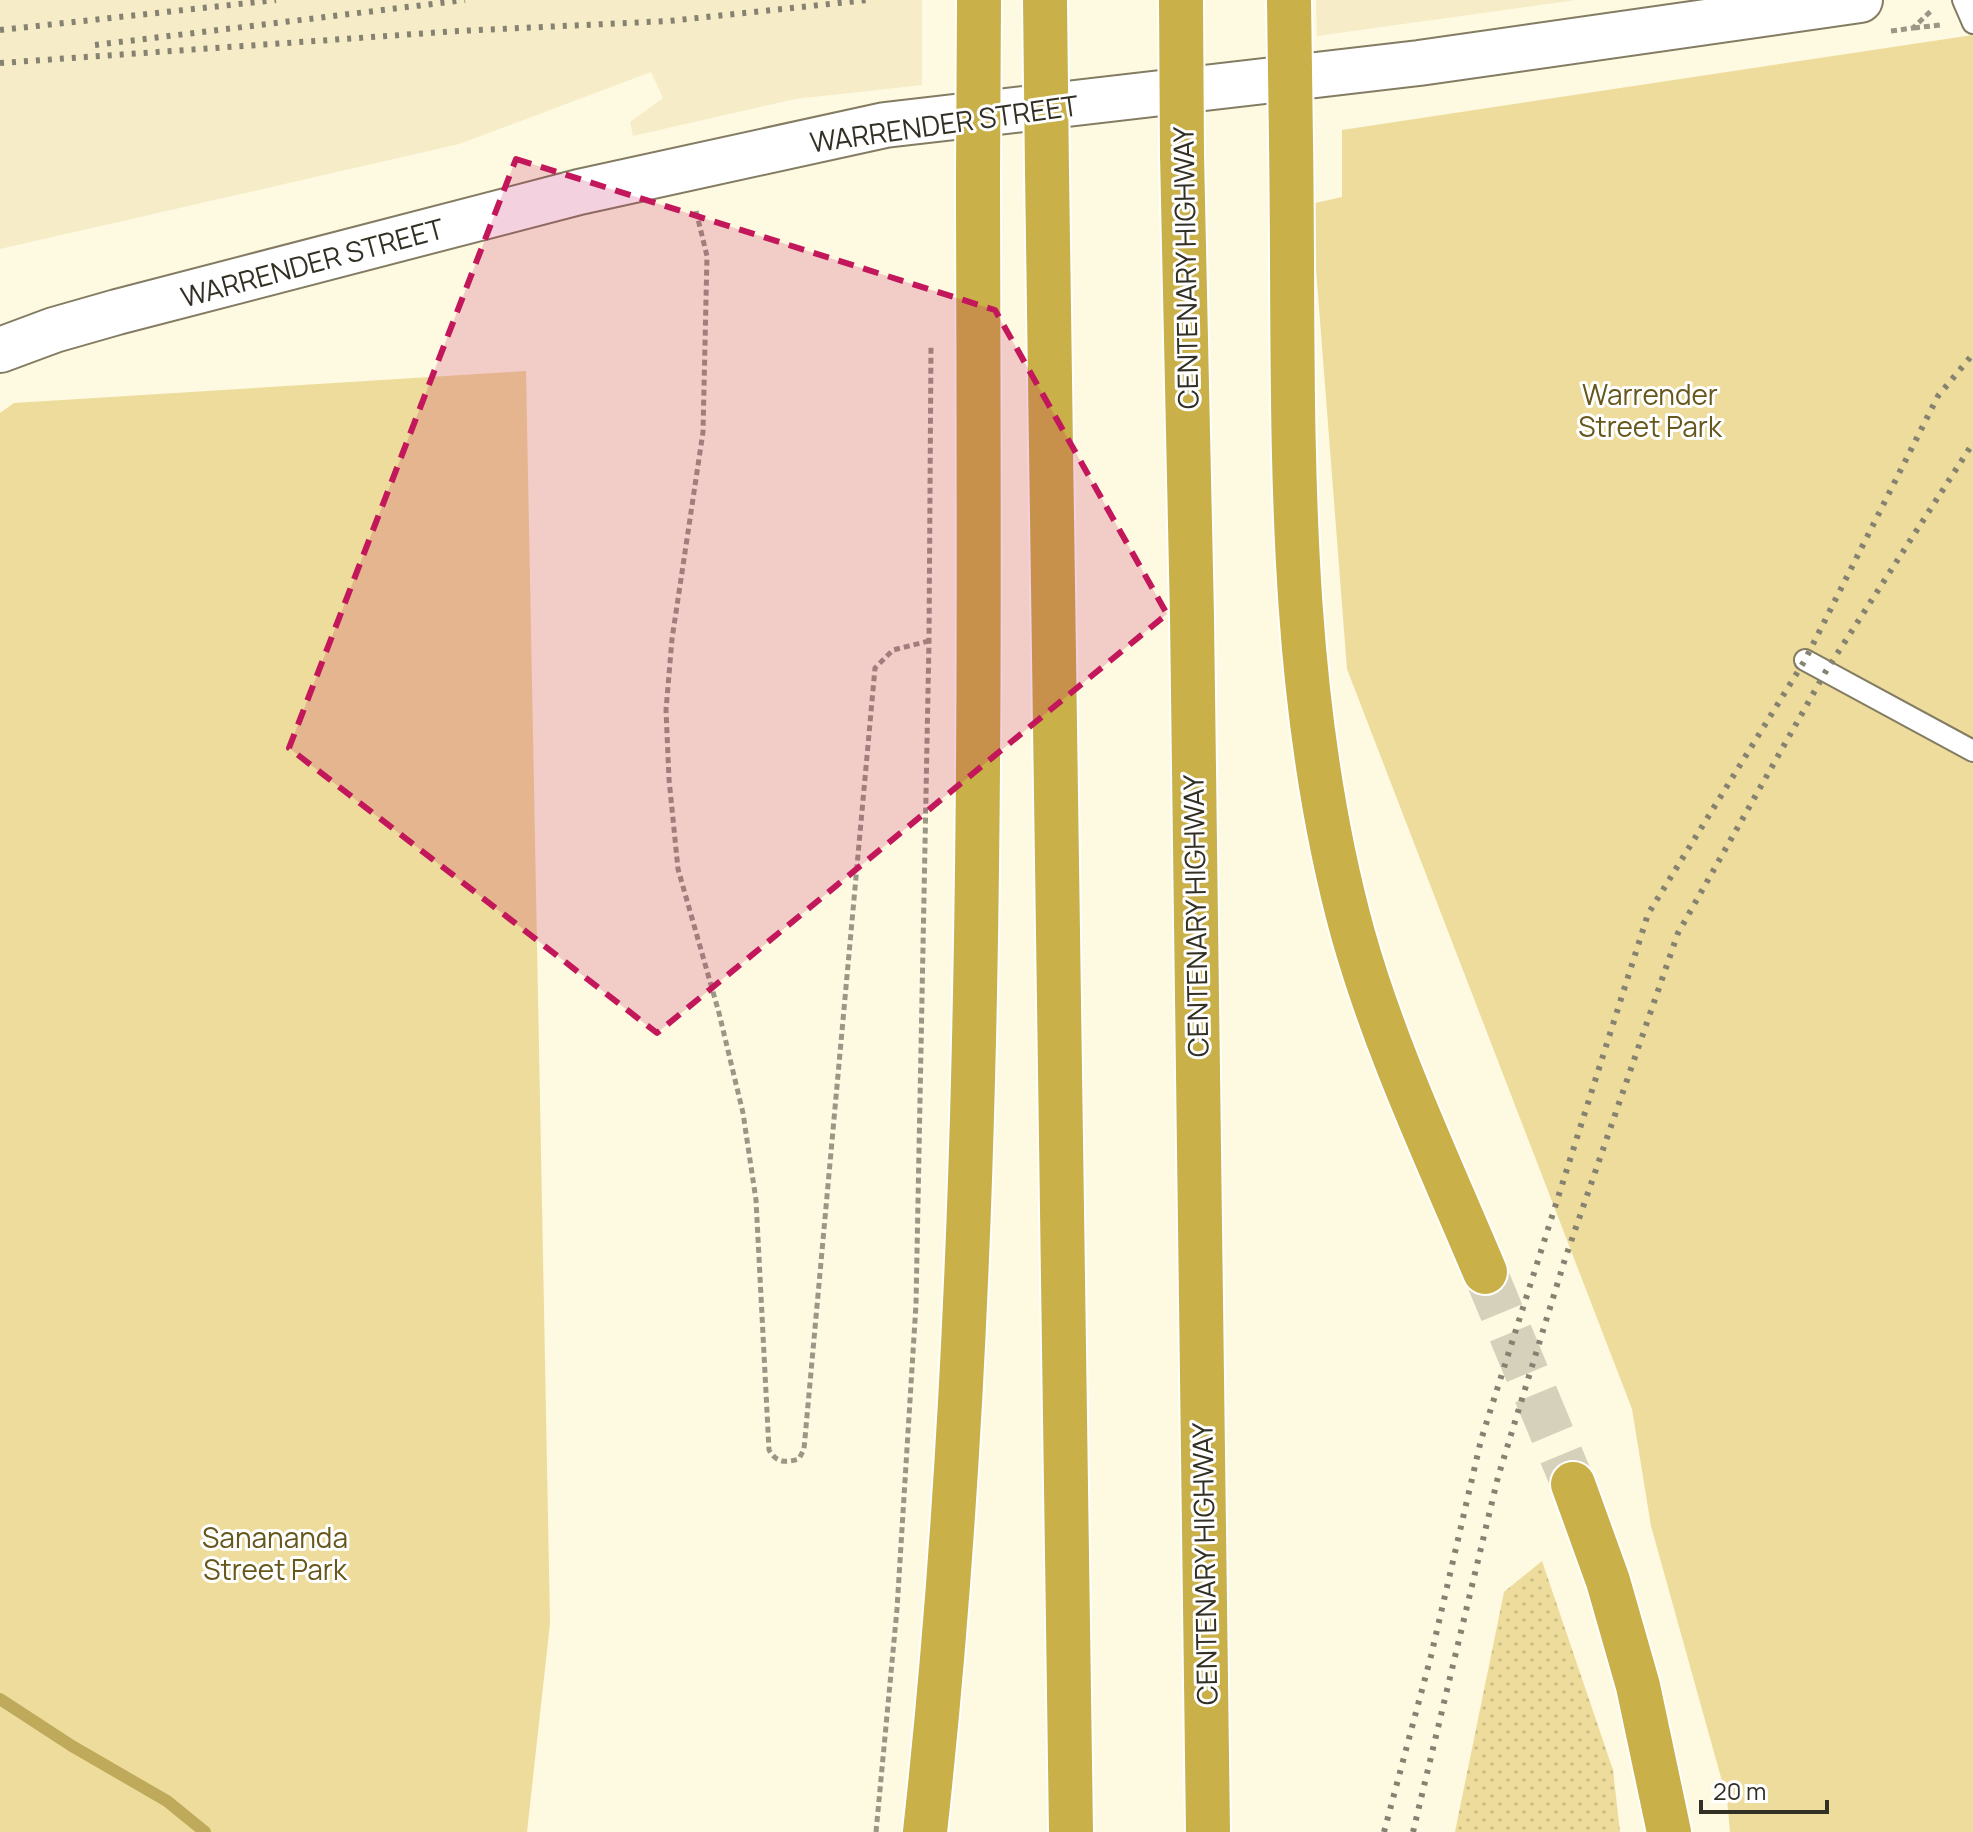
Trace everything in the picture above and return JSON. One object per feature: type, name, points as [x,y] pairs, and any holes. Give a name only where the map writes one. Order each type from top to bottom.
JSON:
[{"type":"highway","points":[[925,1832],[939,1705],[971,1202],[979,552],[979,0]]},
{"type":"highway","points":[[1045,0],[1071,1832]]},
{"type":"highway","name":"CENTENARY HIGHWAY","points":[[1181,0],[1208,1832]]},
{"type":"highway","points":[[1289,0],[1297,579],[1307,696],[1326,816],[1354,935],[1395,1057],[1485,1272]]},
{"type":"highway","points":[[1573,1484],[1608,1581],[1638,1686],[1669,1832]]},
{"type":"street","name":"WARRENDER STREET","points":[[0,350],[117,312],[579,192],[885,125],[1419,63],[1860,0]]},
{"type":"lane","points":[[1963,0],[1973,23]]},
{"type":"lane","points":[[1805,660],[1973,751]]},
{"type":"path","points":[[694,201],[707,256],[706,385],[703,432],[672,639],[666,710],[669,779],[678,869],[719,1013],[743,1113],[756,1200],[769,1450],[774,1458],[786,1463],[799,1459],[804,1449],[875,668],[893,650],[929,641]]},
{"type":"path","points":[[876,1832],[897,1609],[916,1304],[929,641],[931,341]]},
{"type":"highlighted area","points":[[516,159],[995,310],[1167,614],[657,1033],[289,748]]},
{"type":"shaded area","points":[[0,0],[922,0],[922,85],[795,99],[633,136],[630,122],[663,98],[651,72],[459,144],[0,249]]},
{"type":"shaded area","points":[[1316,0],[1576,0],[1317,36]]},
{"type":"green space","name":"Warrender Street Park","points":[[1973,35],[1973,1832],[1730,1832],[1727,1799],[1651,1526],[1632,1409],[1347,669],[1311,204],[1342,197],[1342,130]]},
{"type":"green space","name":"Sanananda Street Park","points":[[526,371],[550,1623],[527,1832],[0,1832],[0,413],[14,403]]},
{"type":"green space","points":[[1542,1561],[1613,1770],[1620,1832],[1455,1832],[1504,1592]]},
{"type":"waterway","points":[[0,1699],[72,1746],[167,1801],[205,1832]]},
{"type":"tunnel","points":[[1485,1272],[1573,1484]]},
{"type":"railway","points":[[0,30],[276,0]]},
{"type":"railway","points":[[95,45],[465,0]]},
{"type":"railway","points":[[0,63],[458,31],[669,21],[867,0]]},
{"type":"railway","points":[[1384,1832],[1431,1656],[1481,1440],[1648,914],[1805,660],[1938,396],[1973,354]]},
{"type":"railway","points":[[1413,1832],[1498,1477],[1565,1259],[1678,933],[1826,671],[1973,443]]}]
